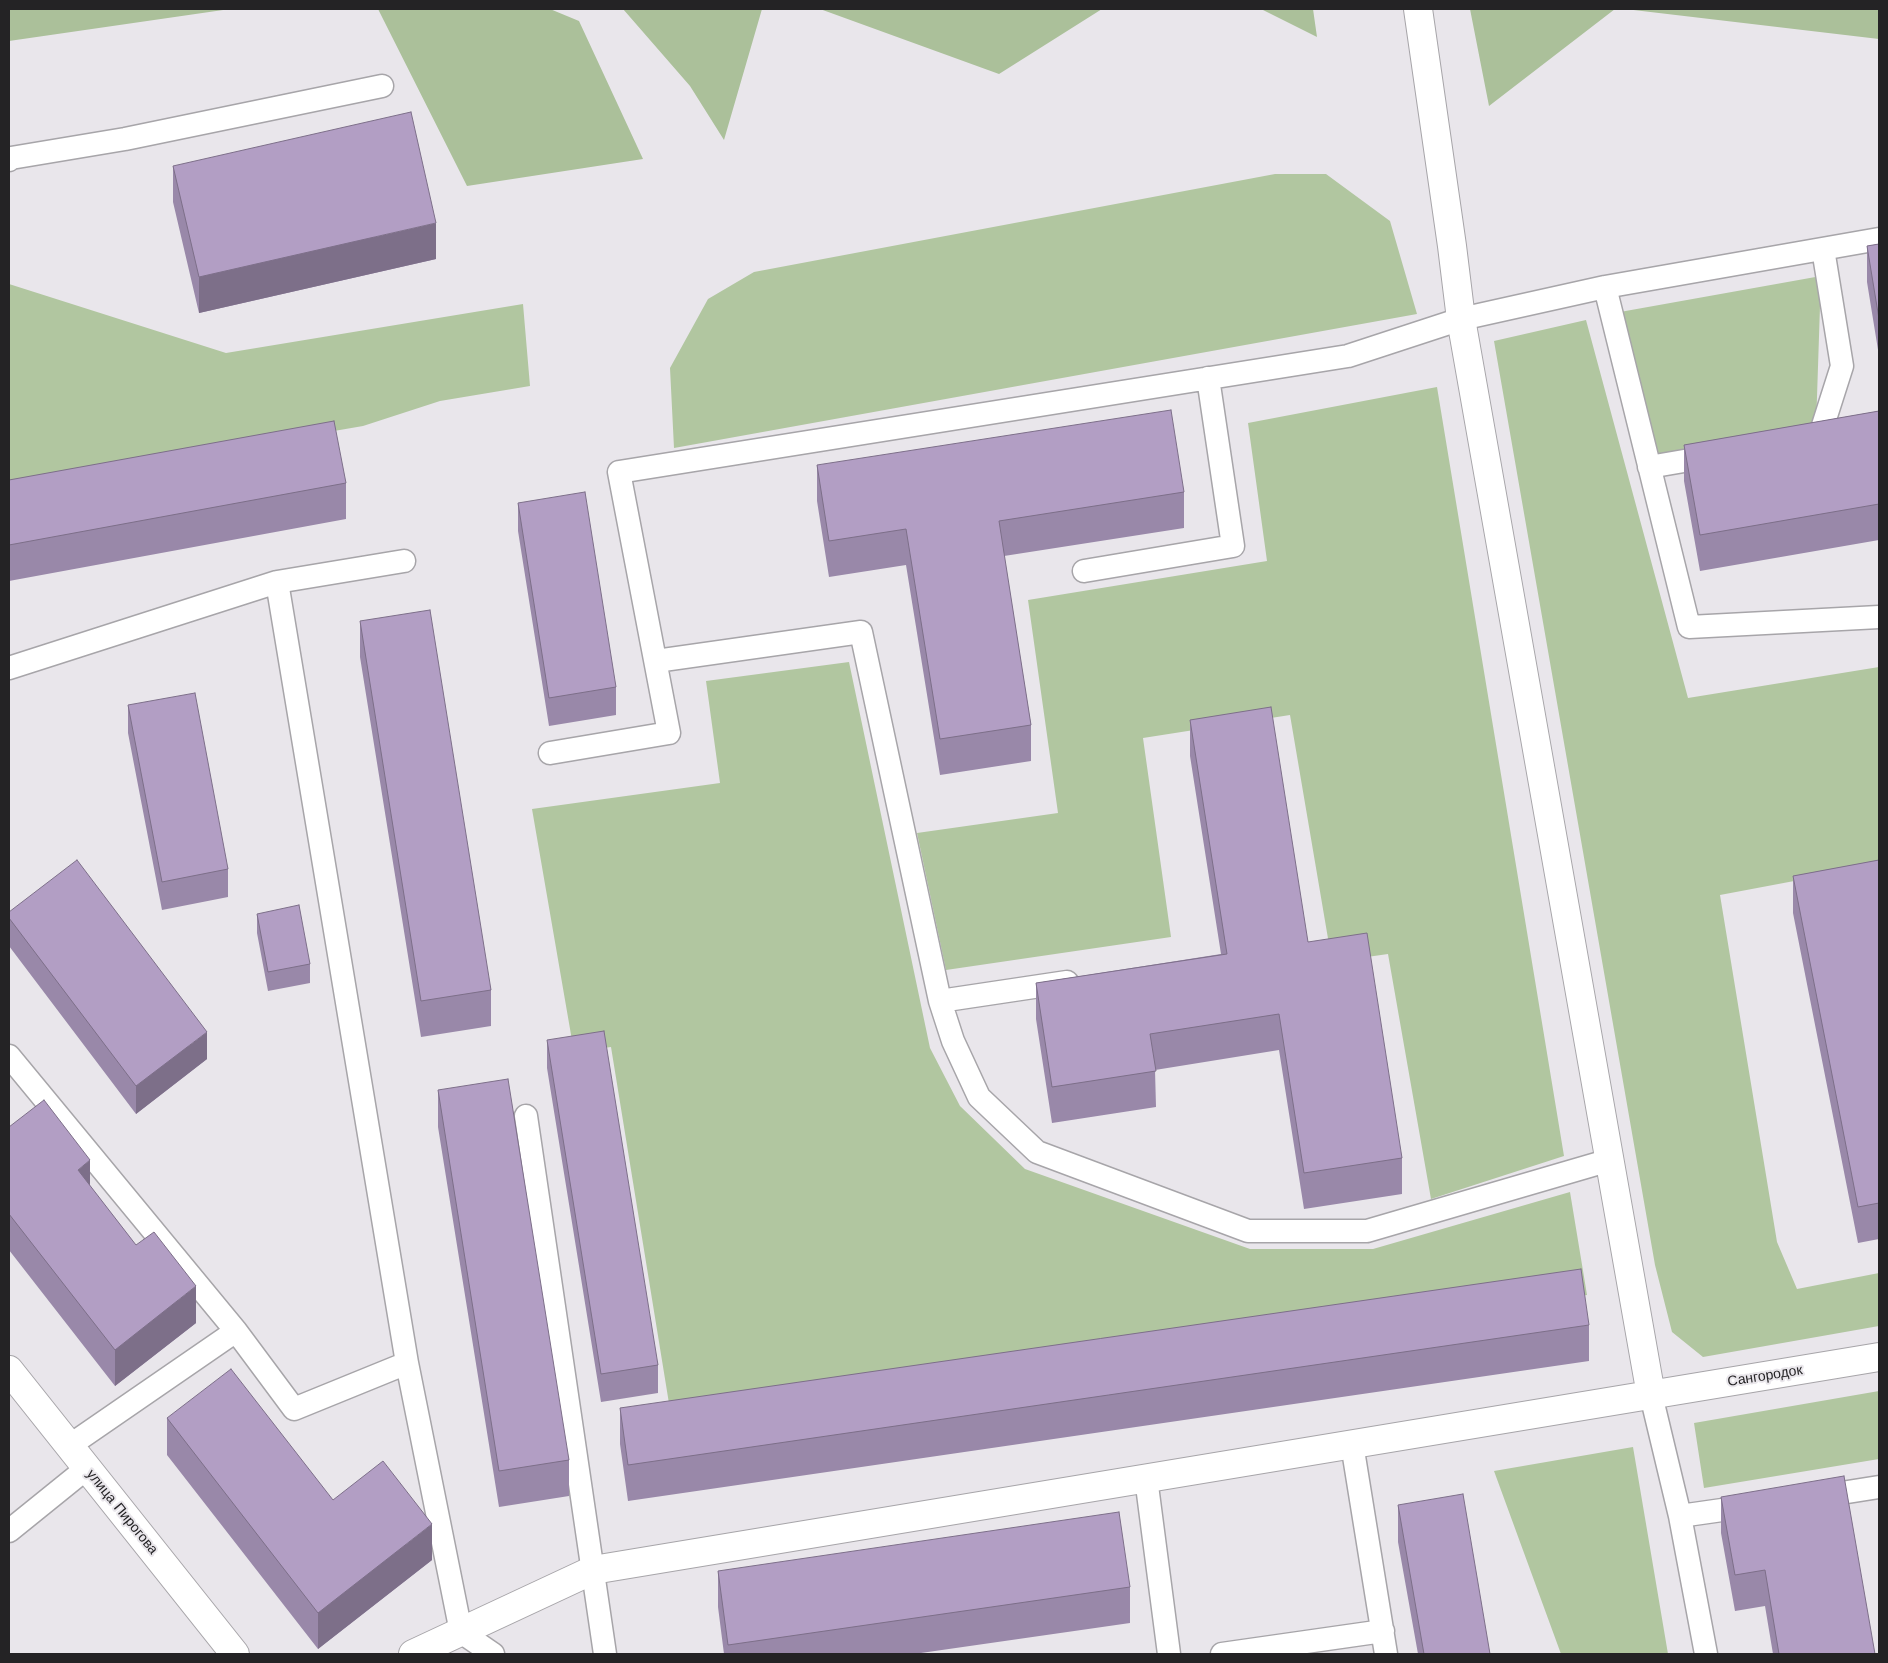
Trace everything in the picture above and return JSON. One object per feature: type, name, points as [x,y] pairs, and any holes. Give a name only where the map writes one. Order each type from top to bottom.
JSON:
[{"type":"street","points":[[1418,9],[1461,319],[1651,1395]]},
{"type":"street","name":"Сангородок","points":[[413,1654],[593,1570],[1879,1357]]},
{"type":"street","name":"улица Пирогова","points":[[9,1370],[235,1654]]},
{"type":"lane","points":[[9,160],[11,158],[135,137],[382,86]]},
{"type":"lane","points":[[550,753],[669,733],[618,472],[1348,356],[1461,319],[1605,288],[1879,239]]},
{"type":"lane","points":[[1791,443],[1819,438],[1842,366],[1823,249]]},
{"type":"lane","points":[[1605,288],[1689,627],[1879,617]]},
{"type":"lane","points":[[1084,571],[1232,546],[1208,378]]},
{"type":"lane","points":[[1649,467],[1734,452]]},
{"type":"lane","points":[[9,668],[277,582],[404,561]]},
{"type":"lane","points":[[277,582],[407,1363],[462,1632],[493,1654]]},
{"type":"lane","points":[[656,661],[861,632],[940,1001],[953,1041],[979,1097],[1037,1152],[1248,1231],[1367,1231],[1610,1160]]},
{"type":"lane","points":[[940,1001],[1085,979]]},
{"type":"lane","points":[[13,1070],[236,1331],[294,1409],[407,1363]]},
{"type":"lane","points":[[526,1116],[605,1654]]},
{"type":"lane","points":[[69,1446],[236,1331]]},
{"type":"lane","points":[[1651,1395],[1680,1516],[1706,1654]]},
{"type":"lane","points":[[1352,1444],[1386,1654]]},
{"type":"lane","points":[[9,1531],[87,1468]]},
{"type":"lane","points":[[1146,1478],[1169,1654]]},
{"type":"lane","points":[[1680,1516],[1879,1487]]},
{"type":"lane","points":[[1222,1654],[1383,1631]]},
{"type":"green space","points":[[9,9],[230,9],[9,41]]},
{"type":"green space","points":[[378,9],[550,9],[579,21],[643,159],[467,186]]},
{"type":"green space","points":[[623,9],[762,9],[724,140],[690,86]]},
{"type":"green space","points":[[820,9],[1102,9],[999,74]]},
{"type":"green space","points":[[1261,9],[1313,9],[1317,37]]},
{"type":"green space","points":[[1470,9],[1615,9],[1489,106]]},
{"type":"green space","points":[[1625,9],[1879,9],[1879,39]]},
{"type":"green space","points":[[1275,174],[1326,174],[1390,221],[1417,314],[674,448],[670,368],[708,299],[754,272]]},
{"type":"green space","points":[[1821,276],[1816,427],[1652,456],[1620,312]]},
{"type":"green space","points":[[9,284],[226,353],[523,304],[530,386],[440,401],[363,426],[9,487]]},
{"type":"green space","points":[[1586,320],[1688,698],[1879,667],[1879,865],[1720,895],[1777,1242],[1797,1289],[1879,1273],[1879,1326],[1703,1357],[1672,1332],[1655,1265],[1494,341]]},
{"type":"green space","points":[[1437,387],[1564,1156],[1431,1199],[1388,954],[1332,962],[1290,715],[1143,738],[1171,937],[946,970],[917,833],[1058,813],[1028,600],[1267,561],[1248,423]]},
{"type":"green space","points":[[849,662],[930,1048],[960,1106],[1025,1169],[1250,1249],[1373,1249],[1570,1192],[1587,1295],[673,1428],[611,1047],[574,1052],[532,809],[720,783],[706,681]]},
{"type":"green space","points":[[1879,1391],[1879,1459],[1704,1488],[1694,1423]]},
{"type":"green space","points":[[1633,1447],[1668,1654],[1561,1654],[1494,1471]]},
{"type":"building","points":[[411,112],[436,223],[199,277],[173,166]]},
{"type":"building","points":[[1879,244],[1879,319],[1867,246]]},
{"type":"building","points":[[1171,410],[1184,492],[999,521],[1031,725],[940,739],[906,529],[829,541],[817,465]]},
{"type":"building","points":[[1879,411],[1879,504],[1700,535],[1684,445]]},
{"type":"building","points":[[334,421],[346,483],[9,545],[9,480]]},
{"type":"building","points":[[585,492],[616,687],[549,698],[518,503]]},
{"type":"building","points":[[430,610],[491,990],[421,1001],[360,621]]},
{"type":"building","points":[[195,693],[228,869],[162,882],[128,705]]},
{"type":"building","points":[[1271,707],[1308,942],[1367,933],[1402,1158],[1304,1173],[1279,1014],[1150,1034],[1156,1071],[1052,1087],[1036,983],[1227,954],[1190,720]]},
{"type":"building","points":[[77,860],[207,1032],[136,1086],[9,918],[9,912]]},
{"type":"building","points":[[1879,860],[1879,1203],[1858,1207],[1793,876]]},
{"type":"building","points":[[299,905],[310,964],[268,972],[257,914]]},
{"type":"building","points":[[604,1031],[658,1365],[601,1374],[547,1040]]},
{"type":"building","points":[[508,1079],[569,1460],[499,1471],[438,1090]]},
{"type":"building","points":[[44,1100],[90,1160],[78,1170],[136,1245],[154,1232],[196,1286],[115,1350],[9,1214],[9,1127]]},
{"type":"building","points":[[1581,1269],[1589,1325],[628,1465],[620,1408]]},
{"type":"building","points":[[231,1369],[333,1500],[383,1461],[432,1524],[318,1613],[167,1418]]},
{"type":"building","points":[[1844,1476],[1875,1654],[1779,1654],[1765,1570],[1735,1575],[1721,1497]]},
{"type":"building","points":[[1463,1494],[1490,1654],[1424,1654],[1398,1505]]},
{"type":"building","points":[[1119,1512],[1130,1587],[728,1645],[718,1571]]}]
